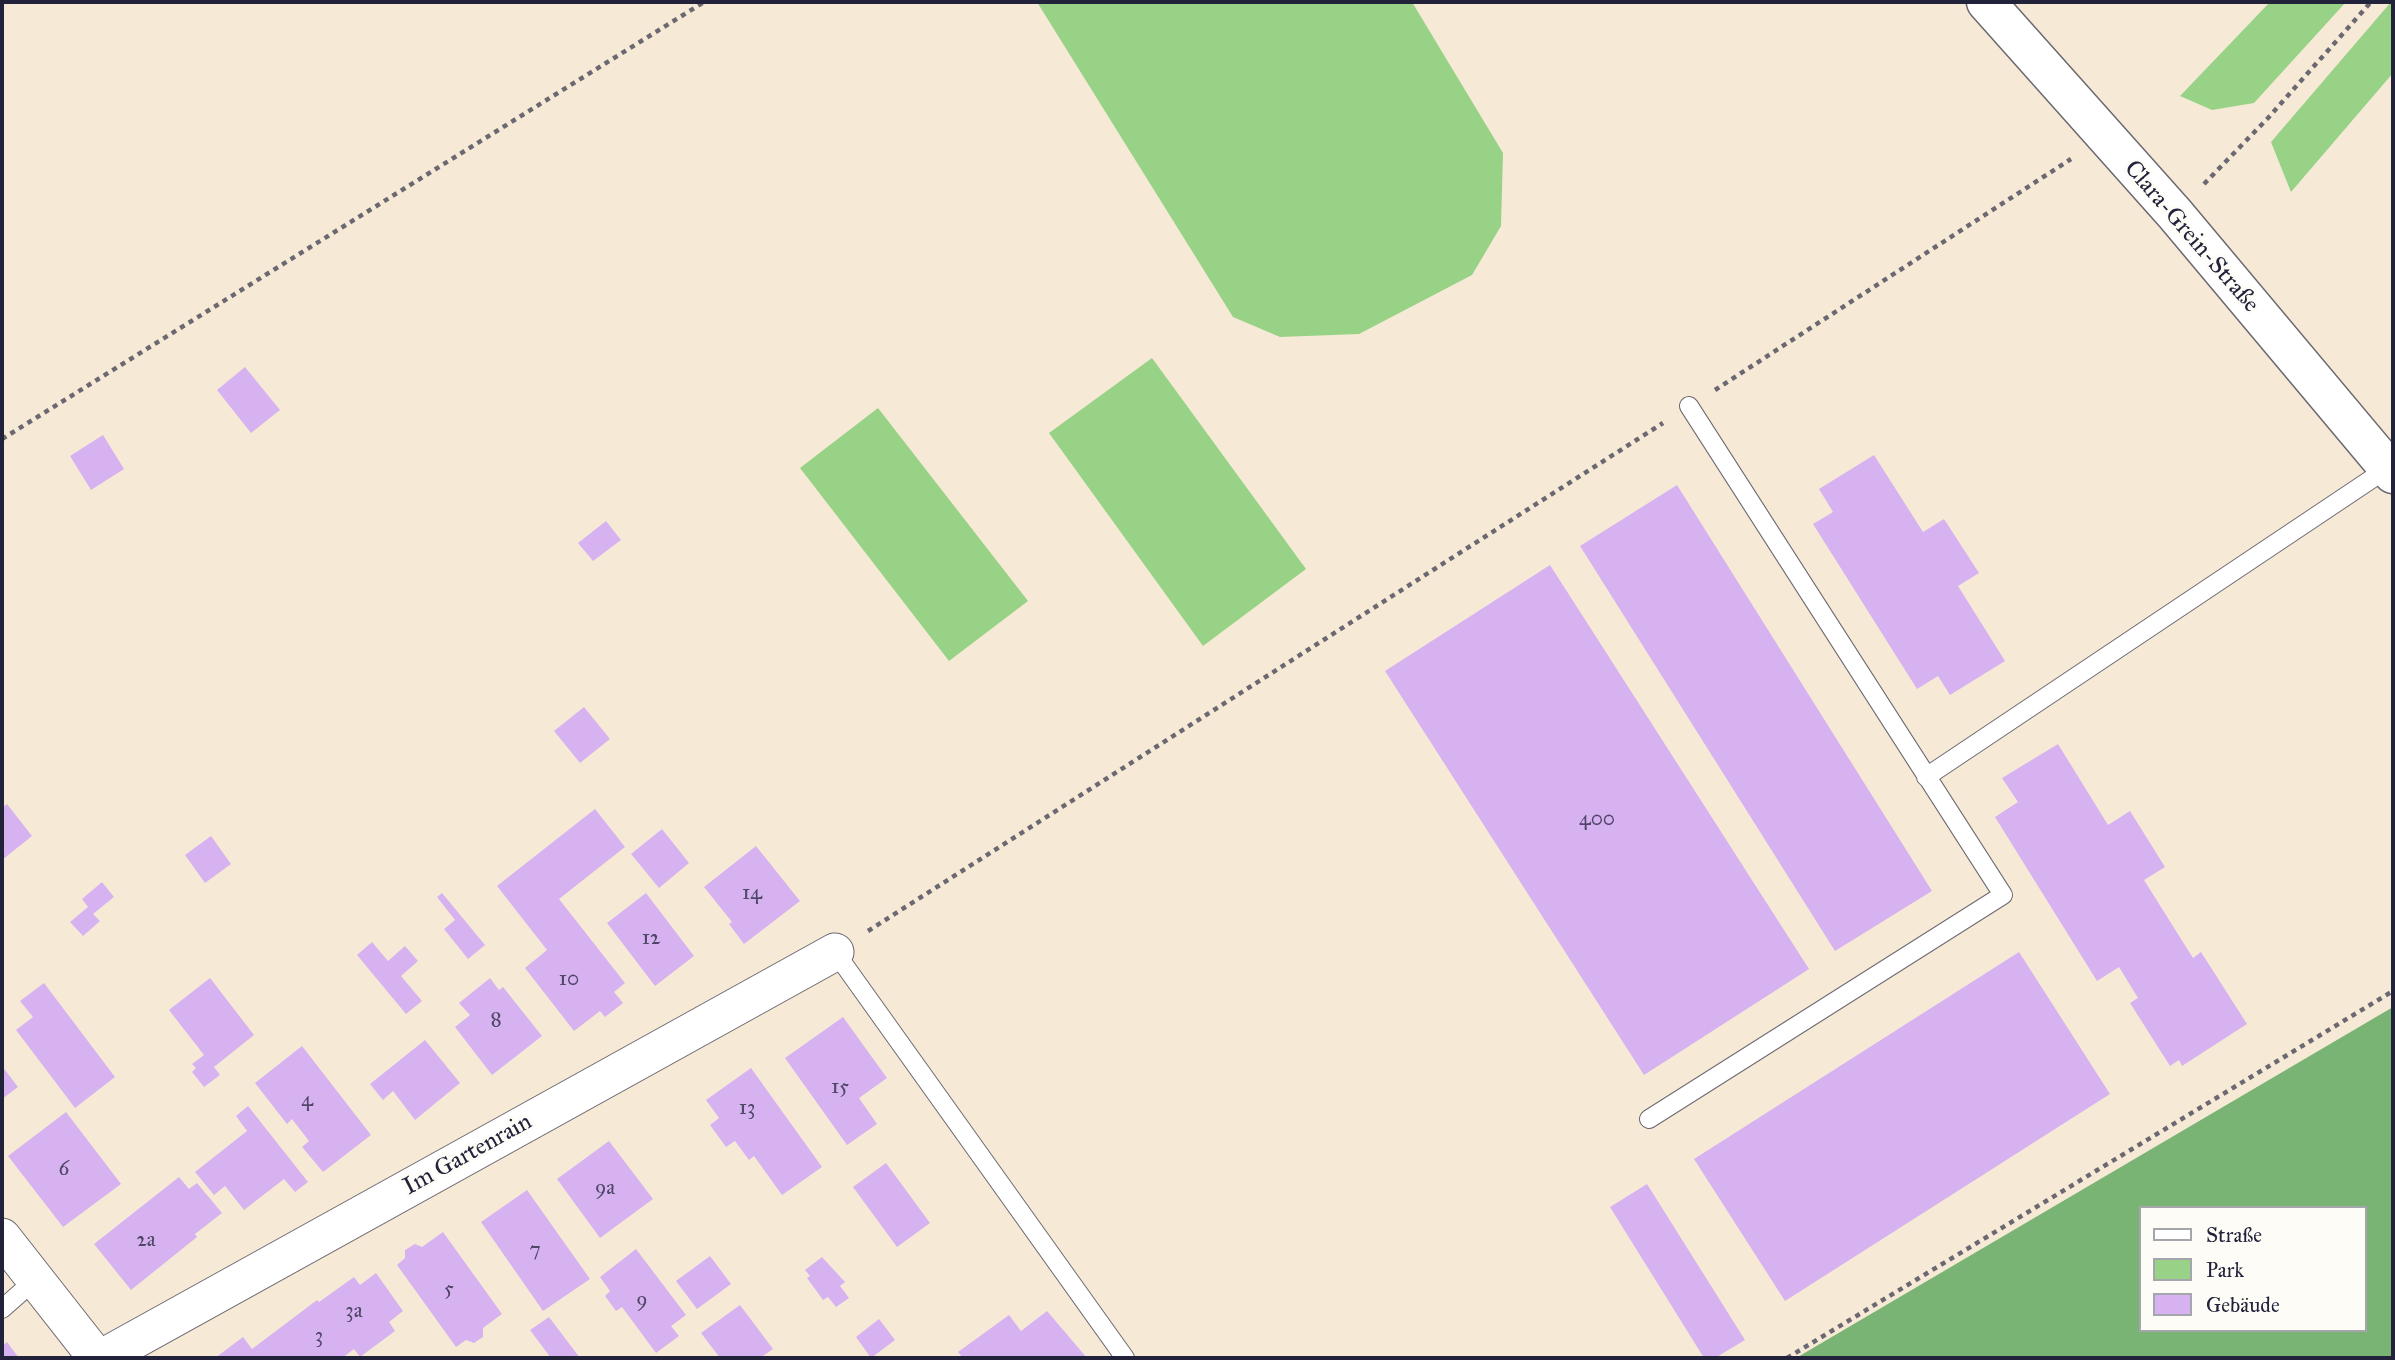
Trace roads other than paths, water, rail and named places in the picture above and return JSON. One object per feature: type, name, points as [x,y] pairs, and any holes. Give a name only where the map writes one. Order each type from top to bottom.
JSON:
[{"type":"street","name":"Clara-Grein-Straße","points":[[1986,2],[2175,214],[2390,471]]},
{"type":"street","name":"Im Gartenrain","points":[[99,1358],[835,952]]},
{"type":"street","points":[[2,1237],[99,1358]]},
{"type":"lane","points":[[1649,1119],[2003,895],[1689,406]]},
{"type":"lane","points":[[1926,777],[2390,471]]},
{"type":"lane","points":[[835,952],[1125,1358]]},
{"type":"lane","points":[[2,1309],[36,1280]]}]
